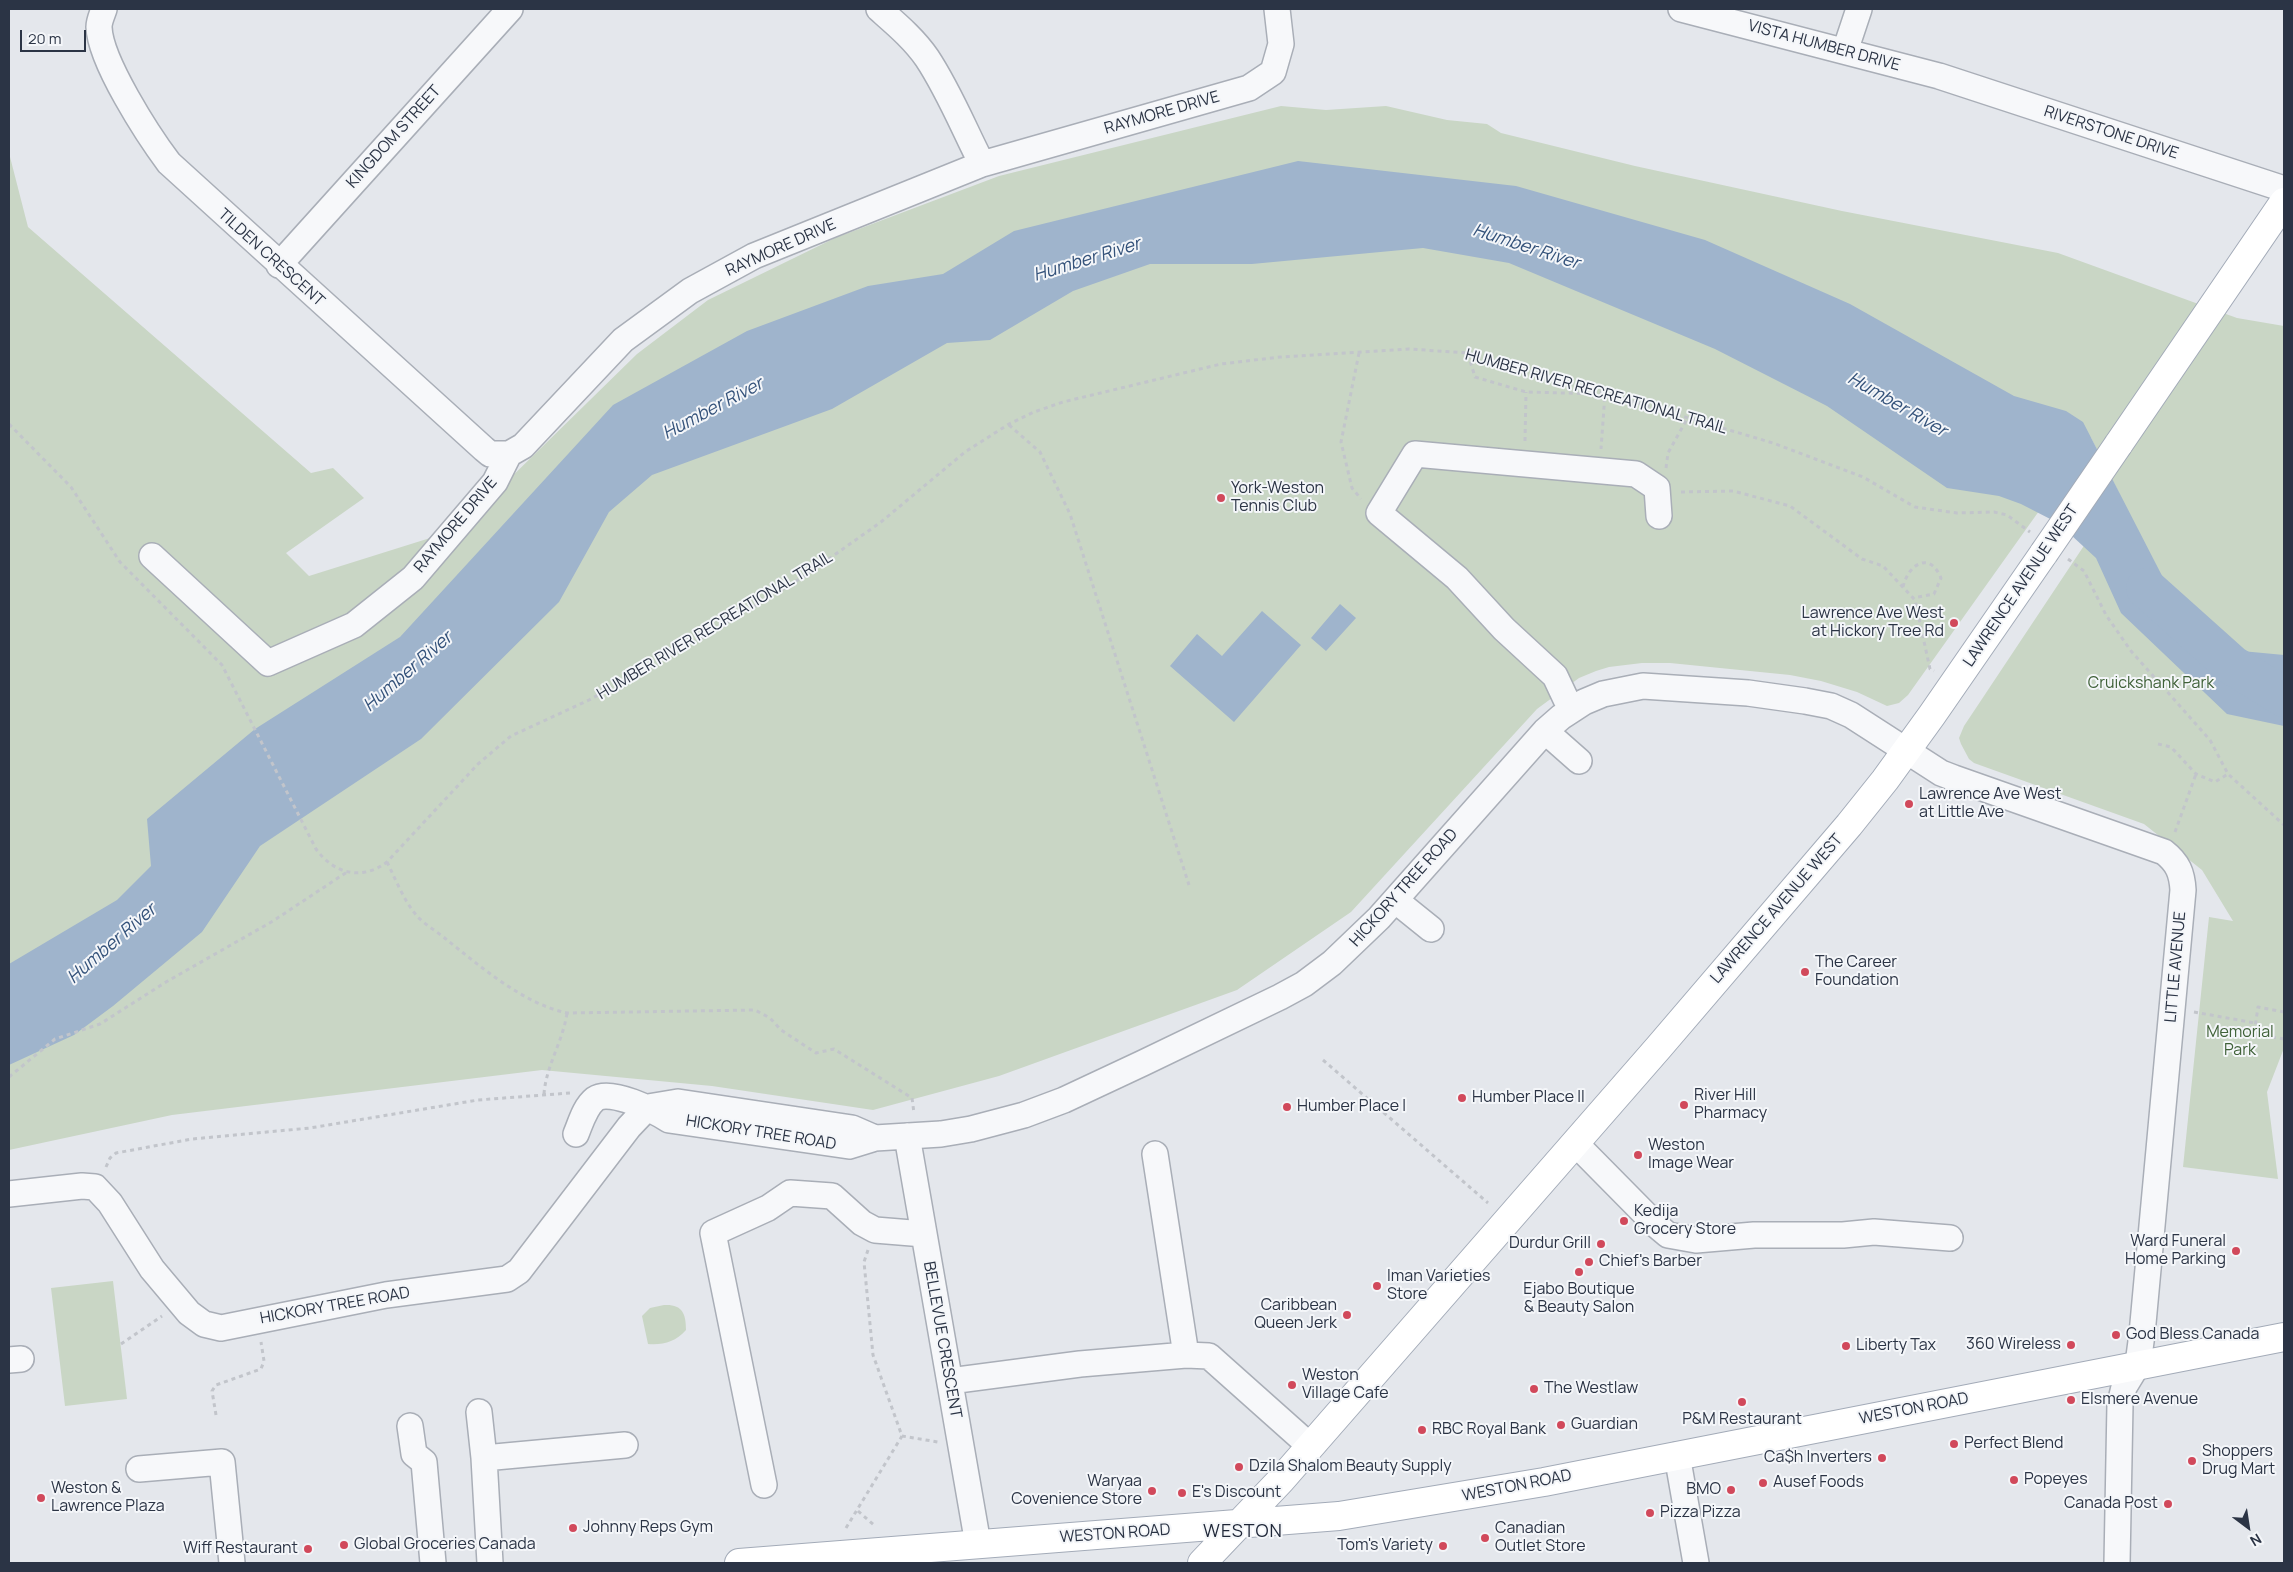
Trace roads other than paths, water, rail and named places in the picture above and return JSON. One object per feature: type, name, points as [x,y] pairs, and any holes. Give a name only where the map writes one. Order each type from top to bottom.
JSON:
[{"type":"main road","name":"LAWRENCE AVENUE WEST","points":[[1202,1563],[1310,1446],[1575,1143],[1811,870],[1885,780],[1953,685],[2284,202]]},
{"type":"main road","name":"WESTON ROAD","points":[[739,1563],[793,1561],[978,1544],[1239,1525],[1381,1510],[1544,1482],[2138,1364],[2284,1337]]},
{"type":"street","name":"TILDEN CRESCENT","points":[[104,9],[99,26],[102,44],[112,69],[148,135],[168,164],[484,450],[490,454],[509,454]]},
{"type":"street","name":"KINGDOM STREET","points":[[279,265],[510,9]]},
{"type":"street","points":[[879,9],[902,30],[926,57],[947,93],[982,164]]},
{"type":"street","name":"RAYMORE DRIVE","points":[[152,556],[268,663],[354,625],[412,578],[495,482],[509,454],[523,446],[623,340],[690,291],[754,256],[982,164],[1249,88],[1274,72],[1282,44],[1277,9]]},
{"type":"street","name":"VISTA HUMBER DRIVE","points":[[1681,9],[1939,76]]},
{"type":"street","points":[[1845,51],[1859,9]]},
{"type":"street","name":"RIVERSTONE DRIVE","points":[[1939,76],[2284,189]]},
{"type":"street","points":[[1571,710],[1555,676],[1504,629],[1457,578],[1379,513],[1415,454],[1636,474],[1657,488],[1659,516]]},
{"type":"street","name":"HICKORY TREE ROAD","points":[[9,1194],[82,1186],[96,1187],[110,1203],[152,1268],[189,1313],[204,1324],[221,1328],[386,1295],[507,1278],[519,1272],[629,1128],[648,1107],[678,1102],[852,1128],[875,1138],[910,1124],[941,1134],[971,1129],[1024,1115],[1064,1100],[1280,997],[1332,963],[1396,900],[1545,731],[1571,710],[1603,694],[1643,686],[1780,697],[1831,706],[1873,727],[1907,750]]},
{"type":"street","points":[[1545,731],[1579,761]]},
{"type":"street","name":"LITTLE AVENUE","points":[[1907,750],[1941,773],[2164,852],[2173,859],[2179,868],[2183,890],[2138,1364]]},
{"type":"street","points":[[1396,900],[1430,929]]},
{"type":"street","points":[[576,1134],[587,1108],[596,1099],[610,1096],[648,1107]]},
{"type":"street","name":"BELLEVUE CRESCENT","points":[[910,1124],[924,1234],[978,1544]]},
{"type":"street","points":[[1575,1143],[1656,1225],[1668,1235],[1681,1239],[1696,1240],[1754,1234],[1843,1235],[1874,1232],[1950,1238]]},
{"type":"street","points":[[1155,1154],[1186,1355]]},
{"type":"street","points":[[764,1486],[713,1233],[768,1208],[790,1193],[832,1196],[862,1223],[875,1230],[924,1234]]},
{"type":"street","points":[[950,1381],[1080,1364],[1186,1355],[1209,1356],[1310,1446]]},
{"type":"street","points":[[2117,1563],[2120,1404],[2124,1387],[2138,1364]]},
{"type":"street","points":[[478,1412],[484,1458],[490,1563]]},
{"type":"street","points":[[410,1426],[414,1454],[424,1462],[433,1563]]},
{"type":"street","points":[[484,1458],[625,1446]]},
{"type":"street","points":[[1677,1455],[1696,1563]]},
{"type":"street","points":[[139,1469],[222,1462],[232,1563]]},
{"type":"water","points":[[1298,161],[1516,186],[1705,240],[1850,304],[2014,396],[2066,411],[2083,422],[2193,636],[2210,648],[2284,655],[2284,726],[2227,714],[2121,613],[2096,558],[2058,523],[2021,504],[1999,496],[1947,488],[1827,406],[1715,349],[1509,263],[1423,248],[1252,264],[1150,264],[1073,291],[990,340],[947,343],[832,409],[652,475],[609,512],[559,602],[421,739],[260,846],[202,932],[113,1006],[74,1035],[9,1065],[9,964],[117,900],[151,866],[147,819],[255,729],[400,637],[613,405],[747,331],[868,286],[943,274],[1014,231]]},
{"type":"water","points":[[1340,604],[1356,618],[1326,651],[1311,638]]},
{"type":"water","points":[[1262,611],[1301,645],[1234,722],[1170,666],[1197,634],[1222,656]]},
{"type":"waterway","name":"Humber River","points":[[2146,588],[2232,665],[2284,697]]},
{"type":"place","name":"York-Weston Tennis Club","points":[[1221,498]]},
{"type":"place","name":"Lawrence Ave West at Hickory Tree Rd","points":[[1954,623]]},
{"type":"place","name":"Lawrence Ave West at Little Ave","points":[[1909,804]]},
{"type":"place","name":"The Career Foundation","points":[[1805,972]]},
{"type":"place","name":"Humber Place II","points":[[1462,1098]]},
{"type":"place","name":"River Hill Pharmacy","points":[[1684,1105]]},
{"type":"place","name":"Humber Place I","points":[[1287,1107]]},
{"type":"place","name":"Weston Image Wear","points":[[1638,1155]]},
{"type":"place","name":"Kedija Grocery Store","points":[[1624,1221]]},
{"type":"place","name":"Durdur Grill","points":[[1601,1244]]},
{"type":"place","name":"Ward Funeral Home Parking","points":[[2236,1251]]},
{"type":"place","name":"Chief's Barber","points":[[1589,1262]]},
{"type":"place","name":"Ejabo Boutique & Beauty Salon","points":[[1579,1272]]},
{"type":"place","name":"Iman Varieties Store","points":[[1377,1286]]},
{"type":"place","name":"Caribbean Queen Jerk","points":[[1347,1315]]},
{"type":"place","name":"God Bless Canada","points":[[2116,1335]]},
{"type":"place","name":"360 Wireless","points":[[2071,1345]]},
{"type":"place","name":"Liberty Tax","points":[[1846,1346]]},
{"type":"place","name":"Weston Village Cafe","points":[[1292,1385]]},
{"type":"place","name":"The Westlaw","points":[[1534,1389]]},
{"type":"place","name":"Elsmere Avenue","points":[[2071,1400]]},
{"type":"place","name":"P&M Restaurant","points":[[1742,1402]]},
{"type":"place","name":"Guardian","points":[[1561,1425]]},
{"type":"place","name":"RBC Royal Bank","points":[[1422,1430]]},
{"type":"place","name":"Perfect Blend","points":[[1954,1444]]},
{"type":"place","name":"Ca$h Inverters","points":[[1882,1458]]},
{"type":"place","name":"Shoppers Drug Mart","points":[[2192,1461]]},
{"type":"place","name":"Dzila Shalom Beauty Supply","points":[[1239,1467]]},
{"type":"place","name":"Popeyes","points":[[2014,1480]]},
{"type":"place","name":"Ausef Foods","points":[[1763,1483]]},
{"type":"place","name":"BMO","points":[[1731,1490]]},
{"type":"place","name":"Waryaa Covenience Store","points":[[1152,1491]]},
{"type":"place","name":"E's Discount","points":[[1182,1493]]},
{"type":"place","name":"Weston & Lawrence Plaza","points":[[41,1498]]},
{"type":"place","name":"Canada Post","points":[[2168,1504]]},
{"type":"place","name":"Pizza Pizza","points":[[1650,1513]]},
{"type":"place","name":"Johnny Reps Gym","points":[[573,1528]]},
{"type":"place","name":"Canadian Outlet Store","points":[[1485,1538]]},
{"type":"place","name":"Global Groceries Canada","points":[[344,1545]]},
{"type":"place","name":"Tom's Variety","points":[[1443,1546]]},
{"type":"place","name":"Wiff Restaurant","points":[[308,1549]]},
{"type":"district","name":"WESTON","points":[[1243,1532]]},
{"type":"park label","name":"Cruickshank Park","points":[[2151,684]]},
{"type":"park label","name":"Memorial Park","points":[[2240,1042]]}]
